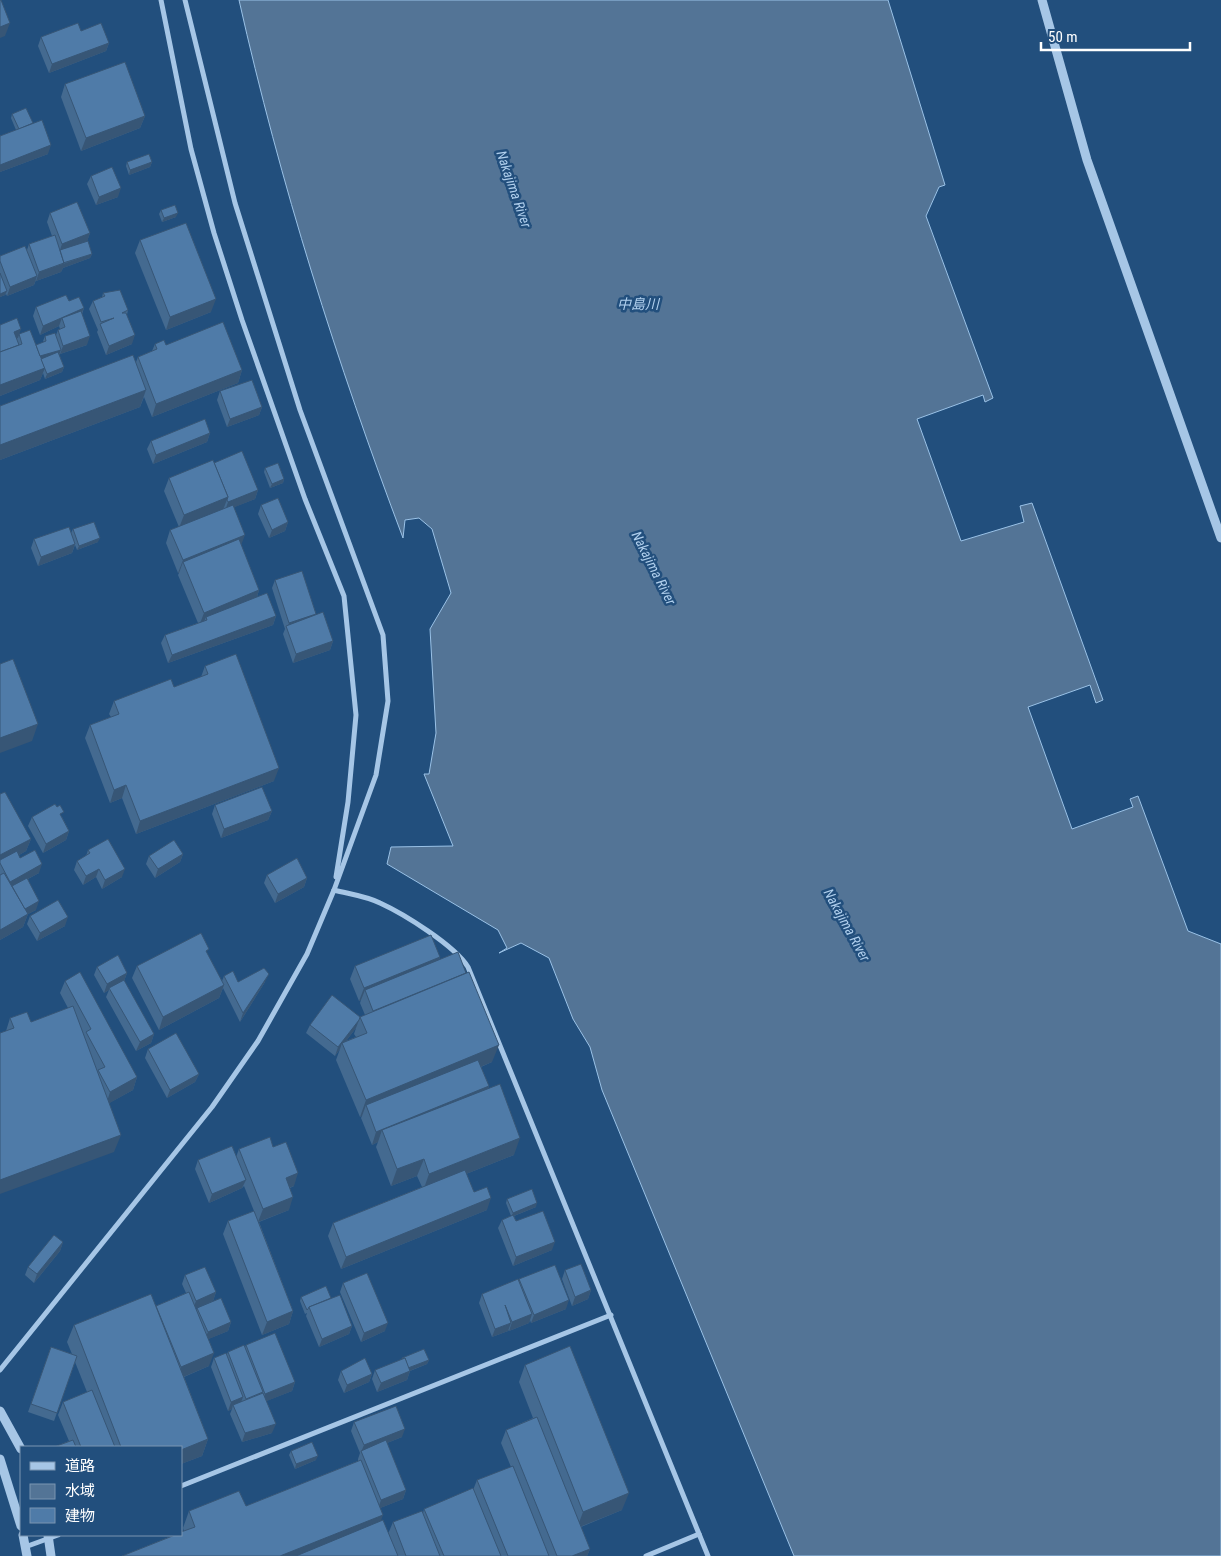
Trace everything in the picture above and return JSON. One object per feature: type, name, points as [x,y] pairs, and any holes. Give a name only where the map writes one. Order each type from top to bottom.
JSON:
[{"type":"street","points":[[161,0],[191,149],[214,233],[301,490],[344,596],[356,715],[348,802],[334,890]]},
{"type":"street","points":[[0,1370],[212,1107],[258,1041],[307,954],[334,890],[376,775],[388,701],[383,635],[300,410],[241,222],[185,0]]},
{"type":"street","points":[[1042,0],[1087,160],[1221,538]]},
{"type":"street","points":[[334,890],[379,902],[447,944],[464,961],[611,1315],[708,1556]]},
{"type":"street","points":[[182,1486],[611,1315]]},
{"type":"street","points":[[0,1411],[20,1447]]},
{"type":"street","points":[[0,1459],[20,1523]]},
{"type":"street","points":[[646,1556],[699,1534]]},
{"type":"street","points":[[23,1536],[26,1551],[48,1537],[51,1556]]},
{"type":"water","name":"中島川","points":[[239,0],[888,0],[945,185],[939,187],[926,216],[993,398],[985,402],[983,395],[917,419],[961,541],[1024,522],[1020,506],[1032,503],[1103,700],[1096,703],[1090,685],[1028,707],[1072,829],[1133,807],[1130,799],[1138,796],[1188,931],[1221,944],[1221,1556],[794,1556],[602,1090],[590,1047],[573,1019],[549,958],[521,943],[499,953],[507,948],[498,930],[387,864],[391,847],[453,846],[424,774],[429,774],[436,733],[430,629],[451,593],[432,529],[419,518],[405,520],[403,538],[355,406],[292,205],[255,68]]},
{"type":"building","points":[[0,0],[10,23],[0,27]]},
{"type":"building","points":[[78,23],[81,31],[101,23],[109,43],[52,64],[41,37]]},
{"type":"building","points":[[125,62],[145,116],[86,138],[65,84]]},
{"type":"building","points":[[26,108],[33,123],[19,129],[12,114]]},
{"type":"building","points":[[42,120],[51,145],[0,165],[0,136]]},
{"type":"building","points":[[149,154],[152,162],[130,170],[127,162]]},
{"type":"building","points":[[112,167],[121,188],[99,197],[91,176]]},
{"type":"building","points":[[77,202],[90,233],[62,244],[50,213]]},
{"type":"building","points":[[175,205],[178,213],[164,218],[161,210]]},
{"type":"building","points":[[186,223],[216,299],[170,317],[140,240]]},
{"type":"building","points":[[55,235],[64,263],[39,272],[29,244]]},
{"type":"building","points":[[88,241],[92,254],[64,263],[60,250]]},
{"type":"building","points":[[25,246],[37,276],[10,287],[0,261],[0,256]]},
{"type":"building","points":[[0,273],[7,291],[0,294]]},
{"type":"building","points":[[120,290],[128,310],[122,313],[126,313],[135,335],[109,346],[100,324],[114,318],[101,322],[93,301],[105,296],[103,293]]},
{"type":"building","points":[[66,295],[69,301],[79,297],[84,308],[43,326],[36,307]]},
{"type":"building","points":[[81,311],[90,336],[63,346],[58,330],[65,327],[62,318]]},
{"type":"building","points":[[17,318],[21,329],[14,332],[19,345],[0,352],[0,325]]},
{"type":"building","points":[[223,322],[242,370],[156,404],[138,357],[157,349],[155,344],[164,340],[166,345]]},
{"type":"building","points":[[30,330],[45,368],[0,385],[0,352],[22,344],[19,334]]},
{"type":"building","points":[[55,333],[61,350],[40,356],[36,345],[46,341],[45,336]]},
{"type":"building","points":[[58,352],[64,367],[47,374],[41,359]]},
{"type":"building","points":[[133,355],[146,390],[0,445],[0,406]]},
{"type":"building","points":[[252,380],[262,407],[230,419],[220,391]]},
{"type":"building","points":[[205,419],[210,433],[156,455],[151,441]]},
{"type":"building","points":[[242,451],[258,490],[228,502],[228,497],[214,463]]},
{"type":"building","points":[[213,460],[228,497],[184,515],[169,478]]},
{"type":"building","points":[[278,463],[284,479],[272,484],[265,468]]},
{"type":"building","points":[[278,498],[288,522],[272,530],[261,505]]},
{"type":"building","points":[[233,505],[245,535],[183,560],[170,530]]},
{"type":"building","points":[[94,522],[100,538],[79,546],[73,529]]},
{"type":"building","points":[[69,527],[75,544],[41,557],[34,539]]},
{"type":"building","points":[[239,539],[259,590],[204,613],[183,562]]},
{"type":"building","points":[[302,571],[316,614],[289,623],[275,580]]},
{"type":"building","points":[[267,593],[276,616],[172,655],[165,635],[207,620],[206,617]]},
{"type":"building","points":[[323,612],[333,641],[296,654],[286,626]]},
{"type":"building","points":[[236,654],[279,768],[140,821],[126,785],[114,790],[90,725],[119,714],[114,701],[171,679],[174,687],[208,674],[205,666]]},
{"type":"building","points":[[13,659],[38,724],[0,738],[0,664]]},
{"type":"building","points":[[262,787],[272,811],[224,829],[215,805]]},
{"type":"building","points":[[5,792],[31,839],[0,855],[0,794]]},
{"type":"building","points":[[55,804],[57,807],[60,805],[64,812],[60,814],[69,831],[46,844],[32,817]]},
{"type":"building","points":[[108,839],[125,869],[105,880],[99,869],[86,876],[77,861],[90,853],[88,850]]},
{"type":"building","points":[[174,840],[183,854],[158,869],[149,856]]},
{"type":"building","points":[[35,850],[42,864],[10,882],[0,860],[17,851],[20,858]]},
{"type":"building","points":[[297,858],[307,878],[278,894],[267,875]]},
{"type":"building","points":[[4,873],[28,914],[0,930],[0,875]]},
{"type":"building","points":[[27,878],[39,901],[25,909],[12,886]]},
{"type":"building","points":[[58,900],[68,917],[40,933],[30,916]]},
{"type":"building","points":[[201,933],[209,949],[206,951],[224,985],[163,1017],[137,966]]},
{"type":"building","points":[[431,935],[440,957],[364,988],[355,966]]},
{"type":"building","points":[[458,952],[466,973],[373,1011],[365,990]]},
{"type":"building","points":[[118,955],[127,973],[107,984],[97,967]]},
{"type":"building","points":[[264,968],[269,974],[243,1013],[224,976],[233,971],[238,982]]},
{"type":"building","points":[[80,972],[137,1077],[110,1092],[98,1070],[105,1067],[86,1032],[91,1029],[65,981]]},
{"type":"building","points":[[469,972],[499,1045],[366,1100],[342,1043],[367,1033],[360,1017]]},
{"type":"building","points":[[124,980],[154,1034],[140,1042],[109,988]]},
{"type":"building","points":[[332,995],[360,1017],[338,1047],[310,1025]]},
{"type":"building","points":[[73,1006],[121,1135],[0,1180],[0,1033],[14,1028],[10,1018],[27,1012],[31,1022]]},
{"type":"building","points":[[176,1033],[199,1074],[170,1090],[148,1049]]},
{"type":"building","points":[[478,1060],[489,1086],[376,1132],[366,1105]]},
{"type":"building","points":[[500,1084],[520,1138],[429,1174],[424,1159],[397,1169],[382,1130]]},
{"type":"building","points":[[270,1137],[273,1147],[286,1142],[298,1173],[286,1178],[293,1197],[263,1209],[239,1149]]},
{"type":"building","points":[[232,1146],[246,1180],[212,1194],[198,1160]]},
{"type":"building","points":[[465,1170],[474,1192],[487,1187],[491,1198],[346,1257],[333,1223]]},
{"type":"building","points":[[532,1189],[537,1203],[513,1213],[507,1199]]},
{"type":"building","points":[[254,1211],[293,1311],[267,1322],[228,1221]]},
{"type":"building","points":[[543,1211],[555,1242],[516,1257],[502,1220],[513,1215],[516,1221]]},
{"type":"building","points":[[54,1235],[63,1242],[37,1274],[28,1267]]},
{"type":"building","points":[[581,1264],[591,1290],[575,1297],[565,1270]]},
{"type":"building","points":[[555,1265],[569,1300],[534,1315],[519,1279]]},
{"type":"building","points":[[205,1267],[216,1292],[196,1301],[185,1275]]},
{"type":"building","points":[[367,1273],[388,1323],[364,1333],[343,1283]]},
{"type":"building","points":[[518,1279],[532,1314],[512,1322],[505,1305],[511,1323],[495,1329],[482,1294]]},
{"type":"building","points":[[326,1286],[331,1298],[309,1307],[307,1310],[301,1297]]},
{"type":"building","points":[[189,1292],[214,1353],[181,1367],[156,1306]]},
{"type":"building","points":[[151,1294],[208,1439],[182,1450],[182,1446],[121,1446],[74,1325]]},
{"type":"building","points":[[340,1295],[352,1326],[322,1339],[309,1307]]},
{"type":"building","points":[[221,1298],[231,1322],[208,1332],[197,1308]]},
{"type":"building","points":[[275,1333],[295,1382],[265,1394],[246,1345]]},
{"type":"building","points":[[244,1345],[263,1392],[246,1399],[228,1352]]},
{"type":"building","points":[[570,1346],[629,1493],[583,1512],[525,1365]]},
{"type":"building","points":[[51,1347],[77,1356],[57,1413],[31,1404]]},
{"type":"building","points":[[424,1349],[429,1360],[408,1368],[405,1358],[402,1358]]},
{"type":"building","points":[[226,1353],[243,1397],[231,1402],[214,1358]]},
{"type":"building","points":[[365,1358],[372,1374],[347,1385],[341,1371]]},
{"type":"building","points":[[405,1358],[410,1371],[381,1383],[375,1370]]},
{"type":"building","points":[[92,1390],[115,1446],[81,1446],[63,1402]]},
{"type":"building","points":[[263,1393],[276,1424],[245,1433],[233,1405]]},
{"type":"building","points":[[396,1406],[405,1429],[364,1445],[354,1422]]},
{"type":"building","points":[[537,1417],[590,1549],[572,1556],[557,1556],[506,1430]]},
{"type":"building","points":[[73,1440],[76,1446],[57,1446]]},
{"type":"building","points":[[386,1440],[406,1490],[381,1500],[361,1451]]},
{"type":"building","points":[[312,1442],[318,1456],[296,1464],[291,1451]]},
{"type":"building","points":[[361,1460],[383,1515],[280,1556],[122,1556],[172,1536],[182,1536],[182,1532],[195,1527],[189,1511],[239,1491],[246,1506]]},
{"type":"building","points":[[513,1466],[549,1556],[508,1556],[477,1480]]},
{"type":"building","points":[[473,1488],[501,1556],[444,1556],[424,1509]]},
{"type":"building","points":[[422,1511],[440,1556],[406,1556],[393,1522]]},
{"type":"building","points":[[383,1520],[398,1556],[296,1556]]},
{"type":"water label","name":"Nakajima River","points":[[514,189]]},
{"type":"water label","name":"Nakajima River","points":[[654,568]]},
{"type":"water label","name":"Nakajima River","points":[[847,925]]}]
